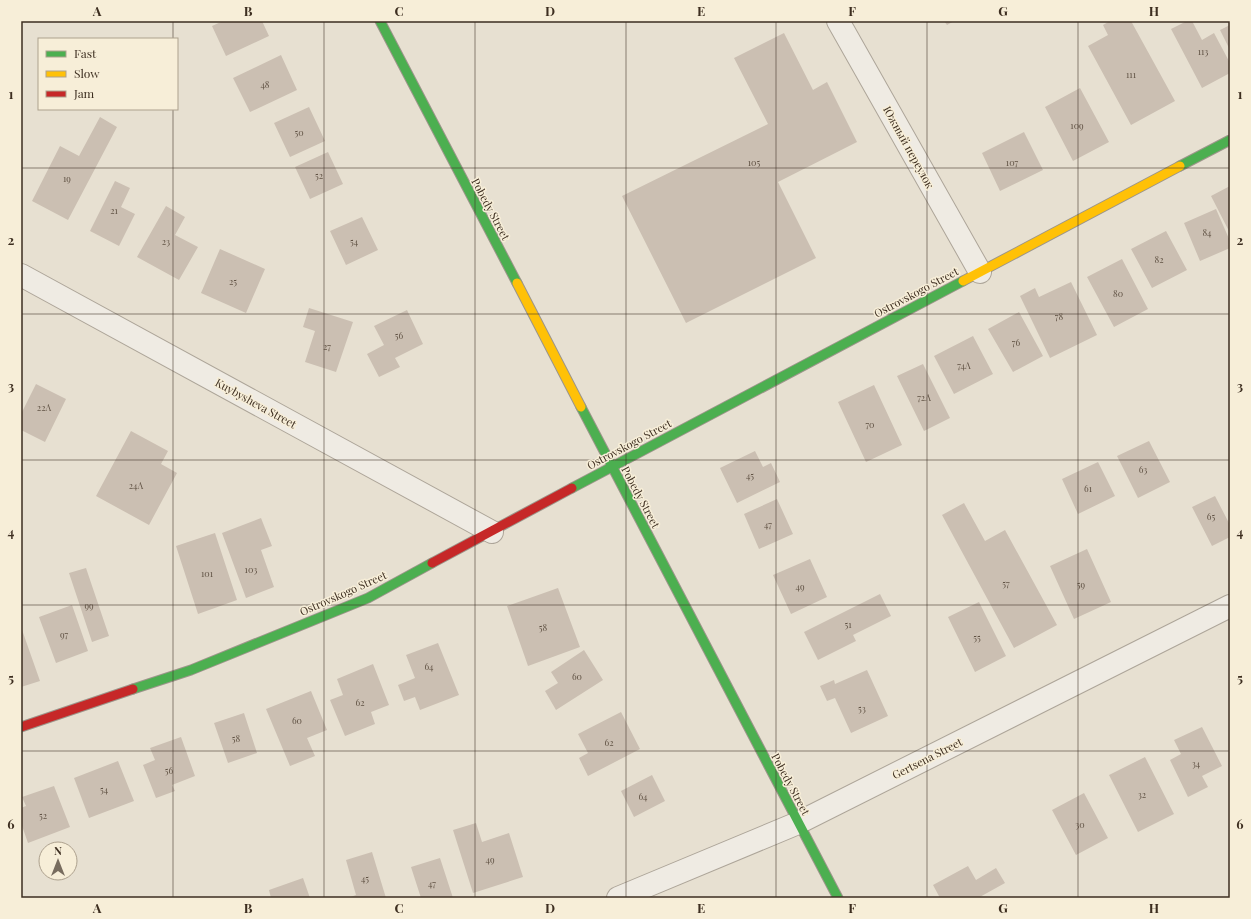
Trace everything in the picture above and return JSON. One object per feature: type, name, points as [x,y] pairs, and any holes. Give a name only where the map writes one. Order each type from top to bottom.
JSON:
[{"type":"main road","name":"Pobedy Street","points":[[380,21],[838,898]]},
{"type":"main road","name":"Ostrovskogo Street","points":[[21,727],[191,670],[368,598],[612,466],[1230,140]]},
{"type":"street","name":"Южный переулок","points":[[838,21],[980,272]]},
{"type":"street","name":"Kuybysheva Street","points":[[21,275],[492,532]]},
{"type":"street","name":"Gertsena Street","points":[[618,898],[798,823],[1230,606]]},
{"type":"building","points":[[223,21],[262,21],[269,36],[226,56],[212,26]]},
{"type":"building","points":[[944,21],[954,21],[947,25]]},
{"type":"building","points":[[1110,21],[1131,21],[1175,101],[1131,125],[1088,46],[1108,35],[1103,25]]},
{"type":"building","points":[[1187,21],[1192,21],[1202,40],[1214,33],[1230,63],[1230,73],[1202,88],[1171,29]]},
{"type":"building","points":[[1230,25],[1230,50],[1220,30]]},
{"type":"building","points":[[784,33],[813,90],[827,82],[857,142],[778,182],[816,258],[686,323],[622,196],[768,124],[734,58]]},
{"type":"building","points":[[281,55],[297,90],[250,112],[233,78]]},
{"type":"building","points":[[1080,88],[1109,142],[1073,161],[1045,107]]},
{"type":"building","points":[[309,107],[325,141],[290,157],[274,123]]},
{"type":"building","points":[[100,117],[117,127],[68,220],[32,201],[60,146],[79,156]]},
{"type":"building","points":[[1024,132],[1043,170],[1000,191],[982,153]]},
{"type":"building","points":[[328,152],[343,184],[310,199],[295,167]]},
{"type":"building","points":[[115,181],[130,188],[121,207],[135,214],[119,246],[90,231]]},
{"type":"building","points":[[1230,186],[1230,233],[1211,196]]},
{"type":"building","points":[[166,206],[185,217],[175,235],[198,247],[179,280],[137,257]]},
{"type":"building","points":[[1216,209],[1230,241],[1230,248],[1200,261],[1184,223]]},
{"type":"building","points":[[362,217],[378,250],[346,265],[330,231]]},
{"type":"building","points":[[1166,231],[1187,270],[1152,288],[1131,249]]},
{"type":"building","points":[[220,249],[265,269],[246,313],[201,293]]},
{"type":"building","points":[[1122,259],[1148,309],[1114,327],[1087,277]]},
{"type":"building","points":[[1071,282],[1097,335],[1050,358],[1020,296],[1035,288],[1039,297]]},
{"type":"building","points":[[309,308],[353,322],[336,372],[305,362],[315,331],[303,327]]},
{"type":"building","points":[[407,310],[423,344],[395,358],[400,367],[379,377],[367,354],[384,345],[374,326]]},
{"type":"building","points":[[1019,312],[1043,356],[1013,372],[988,329]]},
{"type":"building","points":[[973,336],[993,374],[954,394],[934,356]]},
{"type":"building","points":[[923,364],[950,418],[924,431],[897,376]]},
{"type":"building","points":[[36,384],[66,399],[45,442],[21,430],[21,414]]},
{"type":"building","points":[[874,385],[902,445],[866,462],[838,402]]},
{"type":"building","points":[[131,431],[168,451],[161,464],[177,473],[149,525],[96,496]]},
{"type":"building","points":[[1149,441],[1170,482],[1138,498],[1117,456]]},
{"type":"building","points":[[755,451],[763,467],[771,463],[780,482],[737,503],[720,468]]},
{"type":"building","points":[[1098,462],[1115,496],[1078,514],[1062,479]]},
{"type":"building","points":[[1215,496],[1230,525],[1230,537],[1212,546],[1192,507]]},
{"type":"building","points":[[777,499],[793,534],[759,549],[744,514]]},
{"type":"building","points":[[964,503],[985,541],[1005,530],[1057,625],[1014,648],[942,515]]},
{"type":"building","points":[[261,518],[272,546],[261,550],[274,587],[246,598],[222,533]]},
{"type":"building","points":[[215,533],[237,600],[198,614],[176,546]]},
{"type":"building","points":[[1087,549],[1111,602],[1074,619],[1050,566]]},
{"type":"building","points":[[810,559],[827,597],[791,614],[773,575]]},
{"type":"building","points":[[86,568],[109,636],[92,642],[69,573]]},
{"type":"building","points":[[558,588],[580,647],[528,666],[507,606]]},
{"type":"building","points":[[880,594],[891,616],[853,635],[856,641],[818,660],[804,632]]},
{"type":"building","points":[[979,602],[1006,656],[975,672],[948,617]]},
{"type":"building","points":[[72,605],[88,651],[56,663],[39,617]]},
{"type":"building","points":[[21,627],[40,681],[21,687]]},
{"type":"building","points":[[438,643],[459,695],[420,710],[415,697],[404,701],[398,685],[415,678],[406,655]]},
{"type":"building","points":[[584,650],[603,680],[556,710],[545,691],[558,683],[551,672]]},
{"type":"building","points":[[373,664],[389,705],[371,712],[375,724],[345,736],[330,700],[343,695],[337,679]]},
{"type":"building","points":[[867,670],[888,716],[851,733],[835,698],[827,701],[820,686],[834,680],[835,684]]},
{"type":"building","points":[[311,691],[327,730],[307,738],[315,756],[290,766],[266,709]]},
{"type":"building","points":[[621,712],[640,749],[588,776],[579,758],[588,753],[578,734]]},
{"type":"building","points":[[244,713],[257,753],[228,763],[214,723]]},
{"type":"building","points":[[1202,727],[1222,766],[1202,776],[1208,787],[1188,797],[1170,760],[1181,754],[1174,740]]},
{"type":"building","points":[[181,737],[195,776],[172,785],[175,791],[156,798],[143,765],[155,760],[150,748]]},
{"type":"building","points":[[1145,757],[1174,814],[1138,832],[1109,775]]},
{"type":"building","points":[[118,761],[134,801],[89,818],[74,778]]},
{"type":"building","points":[[652,775],[665,801],[634,817],[621,791]]},
{"type":"building","points":[[54,786],[70,827],[28,843],[21,823],[21,808],[26,806],[22,797]]},
{"type":"building","points":[[1084,793],[1108,838],[1076,855],[1052,810]]},
{"type":"building","points":[[476,823],[482,842],[509,833],[523,877],[473,893],[453,830]]},
{"type":"building","points":[[372,852],[386,898],[348,898],[356,895],[346,860]]},
{"type":"building","points":[[440,858],[453,898],[421,898],[411,867]]},
{"type":"building","points":[[968,866],[976,880],[996,868],[1005,883],[978,898],[940,898],[933,885]]},
{"type":"building","points":[[303,878],[310,898],[271,898],[269,890]]},
{"type":"traffic: fast","points":[[380,21],[517,283]]},
{"type":"traffic: fast","points":[[1180,166],[1230,140]]},
{"type":"traffic: fast","points":[[572,488],[963,281]]},
{"type":"traffic: fast","points":[[581,407],[838,898]]},
{"type":"traffic: fast","points":[[133,689],[191,670],[368,598],[432,563]]},
{"type":"traffic: slow","points":[[963,281],[1180,166]]},
{"type":"traffic: slow","points":[[517,283],[581,407]]},
{"type":"traffic: jam","points":[[432,563],[572,488]]},
{"type":"traffic: jam","points":[[21,727],[133,689]]}]
